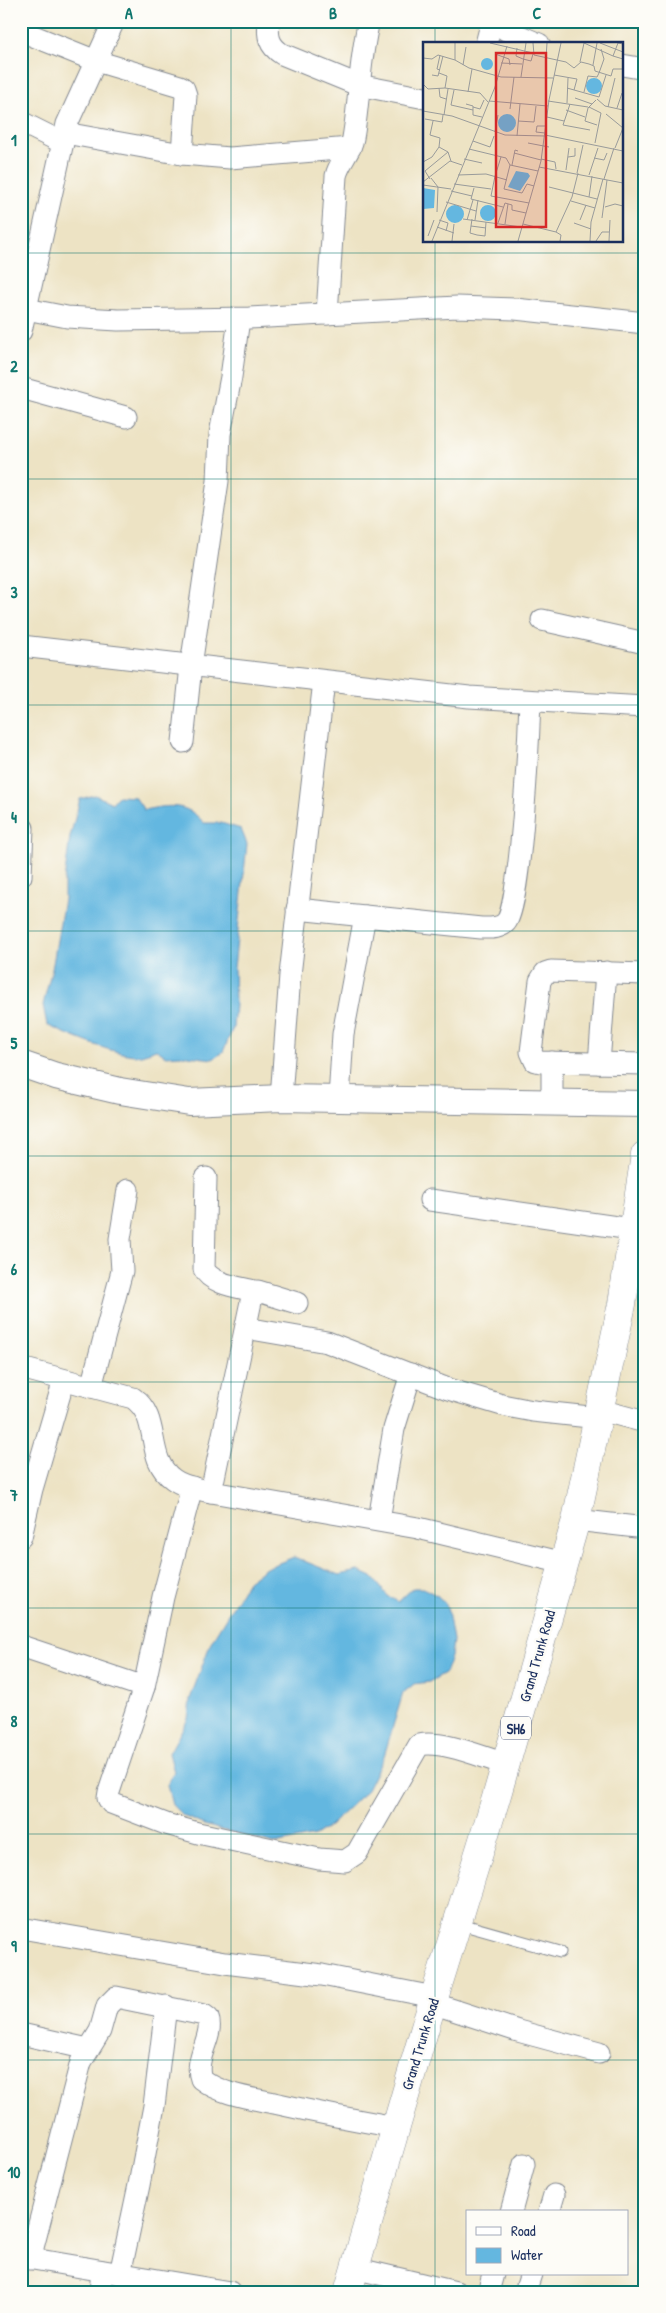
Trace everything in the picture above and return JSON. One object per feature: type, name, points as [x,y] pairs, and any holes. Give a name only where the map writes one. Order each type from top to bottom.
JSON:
[{"type":"main road","name":"Grand Trunk Road","points":[[351,2280],[433,2000],[506,1764],[576,1520],[639,1230],[645,1155]]},
{"type":"street","points":[[21,331],[24,309],[67,124],[114,21]]},
{"type":"street","points":[[269,21],[268,37],[272,48],[358,85],[423,98]]},
{"type":"street","points":[[327,314],[336,176],[338,168],[350,148],[357,113],[358,85],[369,21]]},
{"type":"street","points":[[487,42],[492,21]]},
{"type":"street","points":[[498,21],[506,30],[534,42]]},
{"type":"street","points":[[21,31],[96,61],[180,86],[184,89],[186,96],[182,154]]},
{"type":"street","points":[[624,66],[645,69]]},
{"type":"street","points":[[21,122],[64,138],[182,154],[250,157],[350,148]]},
{"type":"street","points":[[24,309],[67,317],[118,320],[239,319],[457,306],[515,309],[645,323]]},
{"type":"street","points":[[183,742],[191,666],[218,481],[220,434],[231,377],[239,319]]},
{"type":"street","points":[[21,388],[126,418]]},
{"type":"street","points":[[542,620],[645,643]]},
{"type":"street","points":[[21,646],[469,697],[645,707]]},
{"type":"street","points":[[281,1098],[290,975],[324,681]]},
{"type":"street","points":[[297,909],[481,928],[496,928],[506,923],[512,913],[517,874],[526,779],[530,701]]},
{"type":"street","points":[[21,876],[23,828]]},
{"type":"street","points":[[339,1099],[343,1034],[365,916]]},
{"type":"street","points":[[645,974],[551,971],[542,976],[531,1052],[535,1061],[645,1064]]},
{"type":"street","points":[[599,1063],[606,972]]},
{"type":"street","points":[[552,1062],[552,1102]]},
{"type":"street","points":[[21,1064],[56,1076],[120,1091],[189,1102],[281,1098],[645,1104]]},
{"type":"street","points":[[206,1178],[204,1269],[207,1275],[213,1279],[254,1291],[258,1290],[297,1303]]},
{"type":"street","points":[[91,1387],[122,1271],[120,1239],[128,1190]]},
{"type":"street","points":[[430,1200],[639,1230]]},
{"type":"street","points":[[254,1291],[246,1328],[201,1490],[163,1597],[144,1687],[108,1798],[110,1803],[166,1824],[198,1833],[319,1859],[345,1861],[357,1853],[419,1745],[428,1743],[440,1745],[506,1764]]},
{"type":"street","points":[[246,1328],[327,1342],[448,1389],[502,1405],[533,1411],[599,1414],[645,1422]]},
{"type":"street","points":[[21,1368],[133,1398],[142,1405],[148,1414],[156,1456],[163,1469],[173,1479],[201,1490],[379,1520],[564,1563]]},
{"type":"street","points":[[379,1520],[394,1429],[411,1374]]},
{"type":"street","points":[[21,1537],[35,1479],[64,1380]]},
{"type":"street","points":[[576,1520],[645,1528]]},
{"type":"street","points":[[21,1646],[144,1687]]},
{"type":"street","points":[[21,1928],[224,1963],[322,1976],[433,2000],[518,2031],[599,2053]]},
{"type":"street","points":[[230,2292],[107,2279],[26,2258],[81,2062],[100,2031],[107,2006],[116,1997],[166,2006],[204,2015],[208,2018],[209,2028],[198,2069],[200,2079],[208,2084],[247,2097],[328,2115],[396,2127]]},
{"type":"street","points":[[107,2279],[139,2185],[154,2106],[166,2006]]},
{"type":"street","points":[[21,2034],[88,2049]]},
{"type":"street","points":[[511,2210],[524,2164]]},
{"type":"street","points":[[488,2292],[492,2276]]},
{"type":"street","points":[[525,2292],[529,2276]]},
{"type":"street","points":[[351,2280],[456,2292]]},
{"type":"lane","points":[[457,1923],[560,1952]]},
{"type":"water","points":[[95,795],[112,803],[118,796],[135,797],[144,810],[169,806],[184,808],[191,811],[204,823],[221,823],[241,829],[247,844],[234,968],[235,1004],[233,1028],[223,1052],[213,1059],[180,1055],[166,1056],[155,1049],[141,1055],[120,1053],[47,1025],[43,1005],[53,964],[64,899],[64,881],[70,837],[80,799]]},
{"type":"water","points":[[294,1557],[339,1575],[359,1571],[372,1577],[388,1596],[398,1602],[413,1588],[423,1588],[438,1596],[447,1606],[453,1640],[451,1657],[445,1673],[429,1682],[414,1684],[403,1693],[384,1756],[367,1790],[330,1826],[315,1836],[274,1844],[204,1825],[183,1816],[172,1805],[167,1785],[174,1772],[169,1753],[188,1719],[190,1699],[211,1642],[248,1581],[266,1568]]}]
